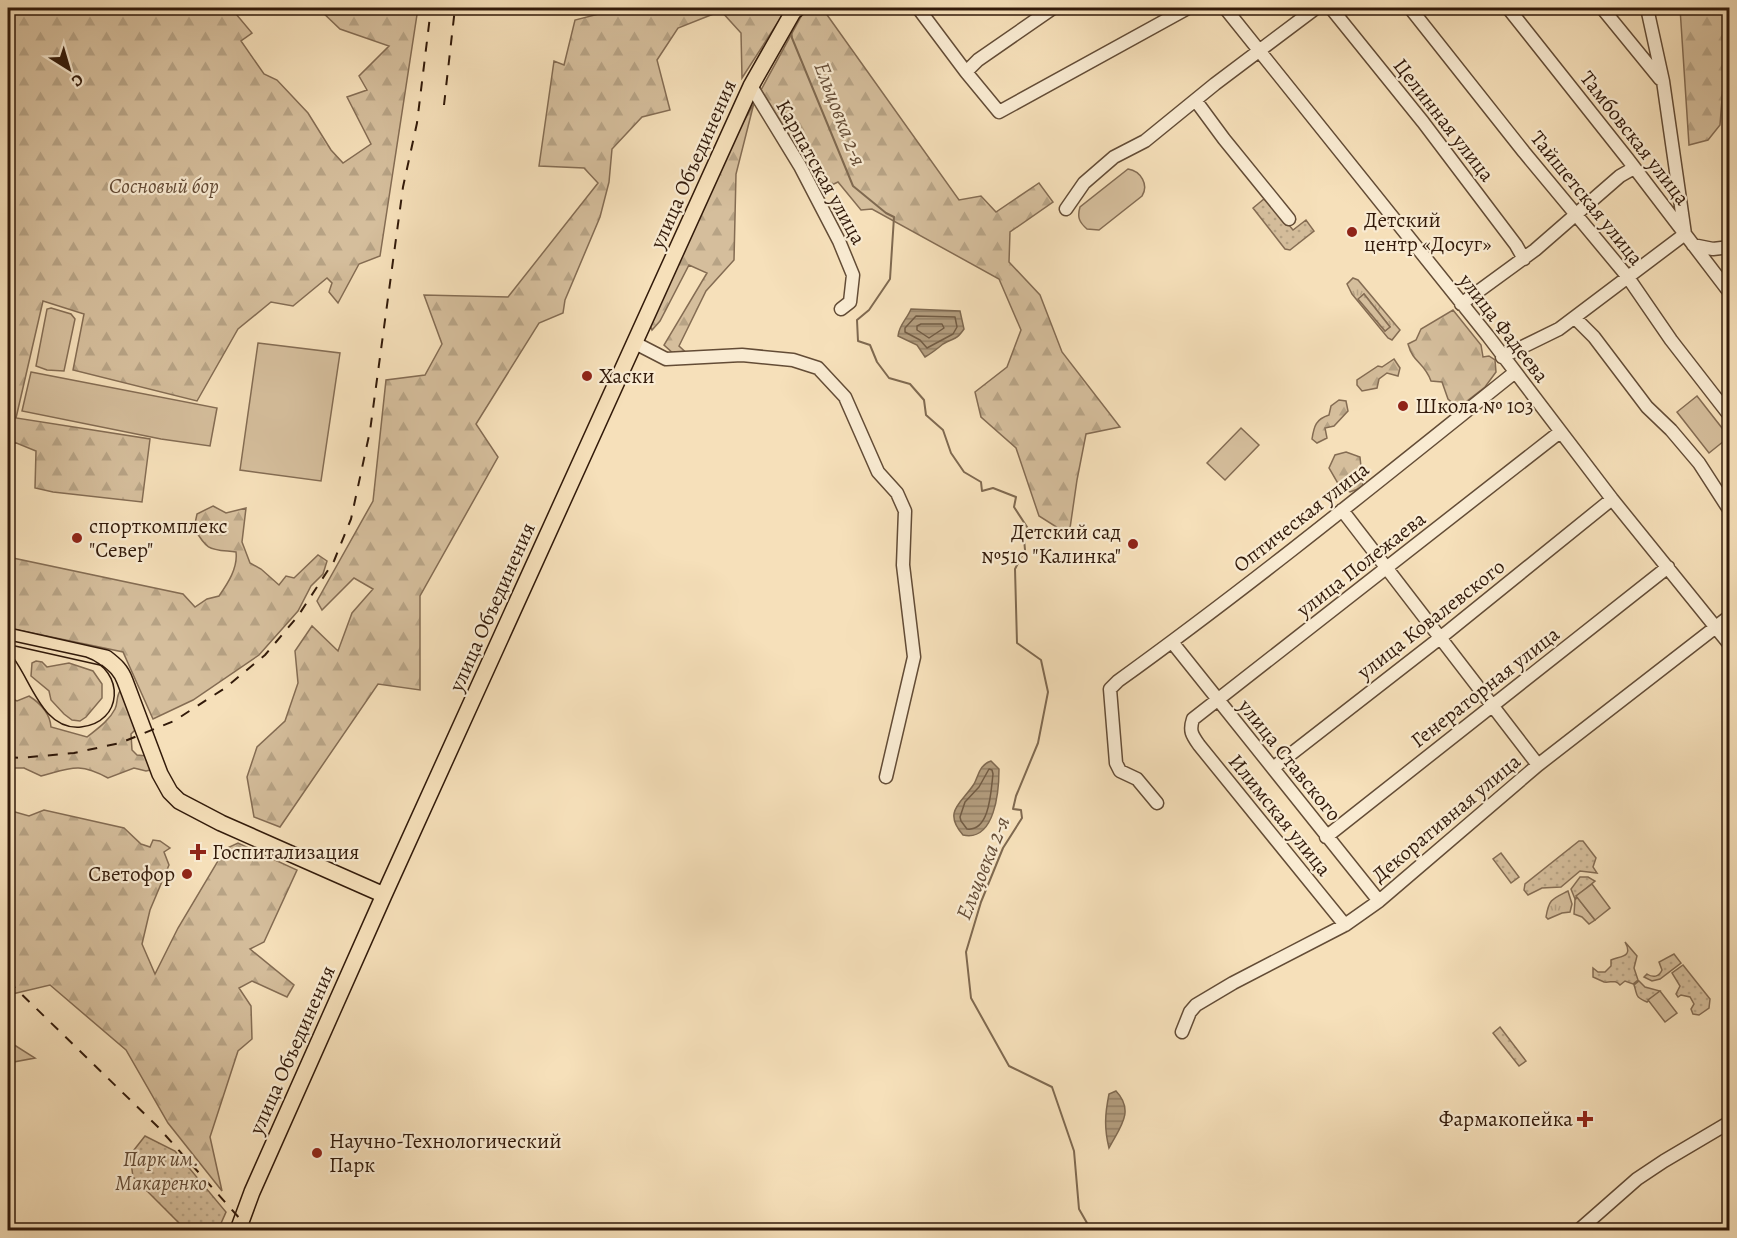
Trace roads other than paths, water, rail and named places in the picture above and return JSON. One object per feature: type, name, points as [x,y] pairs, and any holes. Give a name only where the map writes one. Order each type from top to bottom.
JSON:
[{"type":"main road","name":"улица Объединения","points":[[238,1230],[252,1192],[384,895],[751,86],[793,12],[798,8]]},
{"type":"main road","points":[[8,636],[106,658],[115,664],[125,681],[164,783],[179,801],[238,831],[384,895]]},
{"type":"street","points":[[918,8],[999,112],[1188,8]]},
{"type":"street","points":[[966,72],[978,60],[1053,8]]},
{"type":"street","name":"улица Фадеева","points":[[1225,8],[1730,645]]},
{"type":"street","points":[[1066,209],[1084,183],[1114,157],[1145,141],[1259,50],[1316,8]]},
{"type":"street","name":"Целинная улица","points":[[1331,8],[1430,132],[1516,244],[1524,259]]},
{"type":"street","name":"Тайшетская улица","points":[[1410,8],[1575,215],[1627,276],[1671,340],[1730,416]]},
{"type":"street","name":"Тамбовская улица","points":[[1508,8],[1730,293]]},
{"type":"street","points":[[1602,8],[1663,81]]},
{"type":"street","points":[[1503,357],[1559,329],[1685,234],[1663,81],[1647,8]]},
{"type":"street","name":"Карпатская улица","points":[[751,86],[800,166],[839,241],[853,275],[850,302],[841,309]]},
{"type":"street","points":[[1196,101],[1289,219]]},
{"type":"street","points":[[1461,304],[1524,259],[1620,176],[1634,168]]},
{"type":"street","points":[[1693,245],[1713,249],[1730,248]]},
{"type":"street","points":[[1575,318],[1594,337],[1647,406],[1699,463],[1730,511]]},
{"type":"street","points":[[634,343],[666,359],[742,355],[793,360],[818,368],[845,396],[878,472],[897,493],[905,511],[903,565],[914,657],[886,777]]},
{"type":"street","name":"Оптическая улица","points":[[1157,803],[1137,779],[1120,771],[1116,764],[1110,689],[1515,373]]},
{"type":"street","name":"улица Полежаева","points":[[1190,728],[1193,719],[1560,432]]},
{"type":"street","name":"улица Ковалевского","points":[[1273,768],[1440,638],[1612,499]]},
{"type":"street","points":[[1342,510],[1491,707],[1538,765]]},
{"type":"street","name":"Генераторная улица","points":[[1326,837],[1668,567]]},
{"type":"street","name":"Декоративная улица","points":[[1182,1032],[1190,1012],[1196,1005],[1345,925],[1378,901],[1538,765],[1730,616]]},
{"type":"street","name":"улица Ставского","points":[[1172,642],[1378,901]]},
{"type":"street","name":"Илимская улица","points":[[1190,728],[1199,745],[1345,925]]},
{"type":"street","points":[[1579,1230],[1637,1179],[1730,1122]]},
{"type":"water","points":[[911,309],[960,311],[964,329],[956,338],[925,357],[917,345],[898,336]]},
{"type":"water","points":[[991,761],[999,769],[998,790],[993,813],[982,831],[974,835],[963,835],[954,820],[954,813],[982,768]]},
{"type":"water","points":[[1116,1091],[1122,1098],[1125,1112],[1121,1126],[1109,1148],[1106,1127],[1107,1108],[1109,1094]]},
{"type":"waterway","name":"Ельцовка 2-я","points":[[791,31],[853,186],[894,217],[890,279],[869,310],[857,320],[858,341],[870,345],[877,362],[889,378],[910,384],[924,400],[926,415],[943,430],[951,453],[964,472],[981,482],[982,491],[993,488],[1016,497],[1014,507],[1029,530],[1024,539],[1025,550],[1015,569],[1017,643],[1041,660],[1048,692],[1038,743],[1013,809],[1021,810],[1022,818],[1003,848],[981,902],[966,952],[971,998],[1009,1066],[1052,1087],[1074,1151],[1079,1209],[1091,1230]]},
{"type":"tram line","points":[[8,640],[86,657],[99,664],[108,673],[113,684],[112,707],[95,723],[81,727],[67,726],[55,720],[37,699],[8,651]]},
{"type":"railway","points":[[8,757],[74,753],[120,743],[174,721],[225,688],[265,655],[298,616],[334,561],[351,519],[370,431],[403,187],[417,123],[431,8]]},
{"type":"railway","points":[[444,105],[455,8]]},
{"type":"railway","points":[[8,981],[158,1127],[250,1230]]},
{"type":"place","name":"Детский центр «Досуг»","points":[[1352,232]]},
{"type":"place","name":"Хаски","points":[[587,376]]},
{"type":"place","name":"Школа № 103","points":[[1403,406]]},
{"type":"place","name":"спорткомплекс \"Север\"","points":[[77,538]]},
{"type":"place","name":"Детский сад №510 \"Калинка\"","points":[[1133,544]]},
{"type":"place","name":"Госпитализация","points":[[198,852]]},
{"type":"place","name":"Светофор","points":[[187,874]]},
{"type":"place","name":"Фармакопейка","points":[[1585,1119]]},
{"type":"place","name":"Научно-Технологический Парк","points":[[317,1153]]},
{"type":"park label","name":"Сосновый бор","points":[[164,186]]},
{"type":"park label","name":"Парк им. Макаренко","points":[[161,1171]]}]
